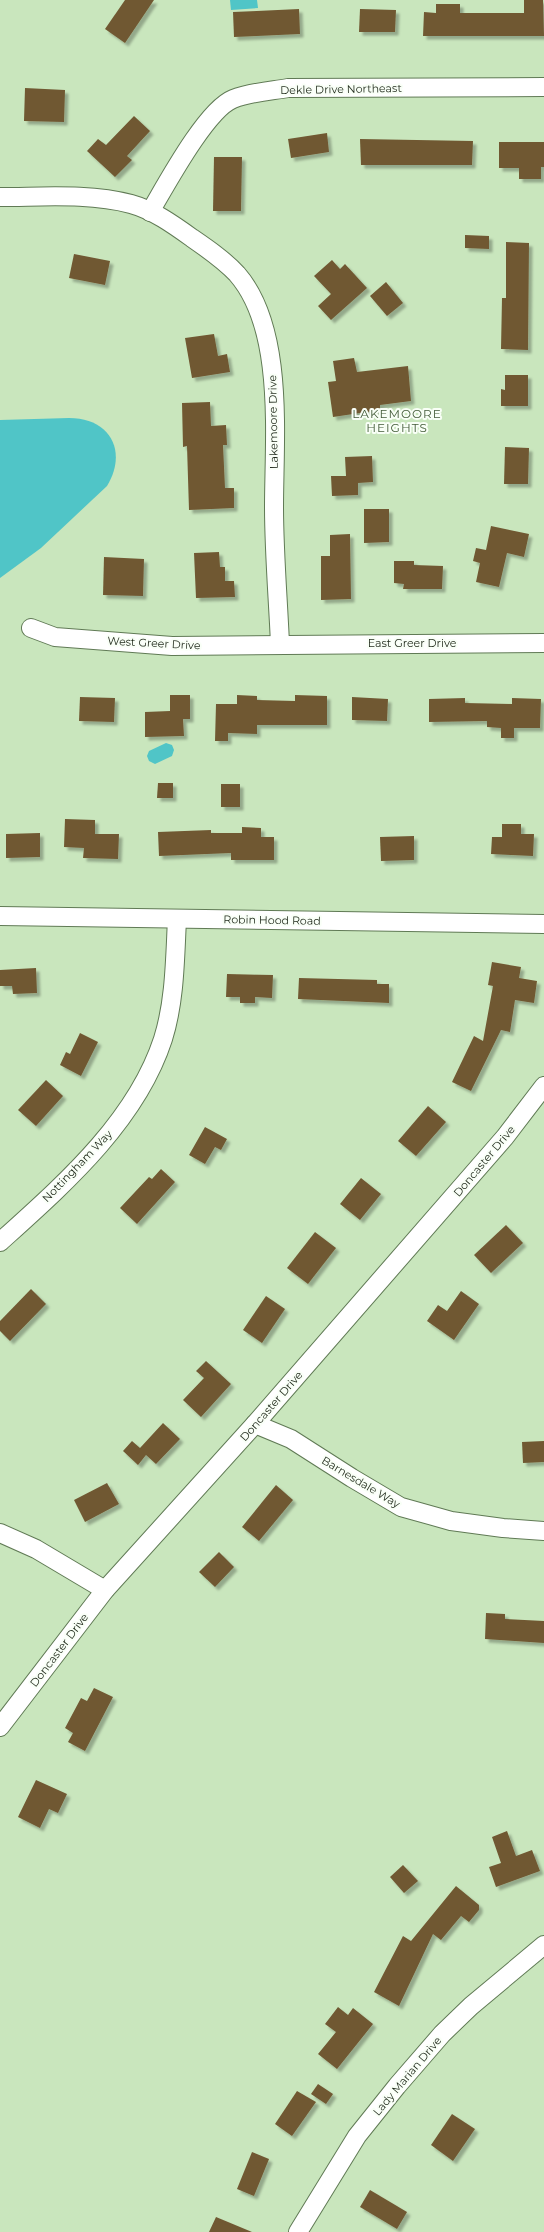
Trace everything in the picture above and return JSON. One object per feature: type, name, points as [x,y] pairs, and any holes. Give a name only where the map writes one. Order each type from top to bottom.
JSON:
[{"type":"street","name":"Dekle Drive Northeast","points":[[150,212],[207,123],[221,108],[238,97],[251,93],[288,88],[544,87]]},
{"type":"street","name":"Lakemoore Drive","points":[[0,196],[80,197],[131,204],[174,225],[210,250],[238,275],[256,306],[268,344],[274,384],[274,510],[280,644]]},
{"type":"street","name":"West Greer Drive","points":[[31,628],[55,637],[172,646],[280,644]]},
{"type":"street","name":"East Greer Drive","points":[[280,644],[544,643]]},
{"type":"street","name":"Robin Hood Road","points":[[0,916],[544,924]]},
{"type":"street","name":"Nottingham Way","points":[[0,1242],[100,1144],[142,1089],[163,1037],[171,995],[177,919]]},
{"type":"street","name":"Doncaster Drive","points":[[0,1727],[105,1590],[255,1424],[505,1138],[544,1086]]},
{"type":"street","name":"Barnesdale Way","points":[[255,1424],[291,1439],[401,1507],[451,1521],[503,1528],[544,1531]]},
{"type":"street","points":[[0,1533],[36,1548],[105,1590]]},
{"type":"street","name":"Lady Marian Drive","points":[[298,2232],[356,2136],[397,2086],[442,2034],[467,2010],[544,1945]]},
{"type":"water","points":[[230,0],[257,0],[258,8],[231,10]]},
{"type":"water","points":[[83,419],[105,430],[115,449],[116,461],[113,473],[107,486],[41,548],[0,578],[0,420]]},
{"type":"water","points":[[166,743],[172,745],[174,750],[172,756],[155,764],[149,761],[147,756],[149,751]]},
{"type":"building","points":[[125,0],[154,0],[125,43],[105,29]]},
{"type":"building","points":[[524,0],[543,0],[544,36],[423,36],[424,12],[436,13],[436,4],[460,4],[460,13],[524,13]]},
{"type":"building","points":[[299,9],[300,34],[234,37],[233,12]]},
{"type":"building","points":[[360,9],[396,10],[395,32],[359,32]]},
{"type":"building","points":[[25,88],[65,90],[64,122],[24,121]]},
{"type":"building","points":[[134,116],[150,131],[127,156],[132,160],[115,177],[87,151],[98,139],[106,145]]},
{"type":"building","points":[[327,133],[329,152],[291,158],[288,139]]},
{"type":"building","points":[[360,139],[473,141],[472,165],[361,165]]},
{"type":"building","points":[[499,142],[544,142],[544,167],[541,167],[541,179],[519,179],[519,168],[499,168]]},
{"type":"building","points":[[214,157],[242,157],[241,211],[213,211]]},
{"type":"building","points":[[465,235],[489,236],[489,249],[465,248]]},
{"type":"building","points":[[506,242],[529,243],[528,350],[501,349],[502,298],[506,298]]},
{"type":"building","points":[[74,254],[110,261],[105,285],[69,278]]},
{"type":"building","points":[[332,260],[340,269],[345,264],[367,288],[331,320],[318,306],[331,294],[314,276]]},
{"type":"building","points":[[386,282],[403,303],[387,316],[370,296]]},
{"type":"building","points":[[214,334],[218,356],[227,354],[230,372],[192,378],[185,338]]},
{"type":"building","points":[[354,358],[357,372],[408,366],[411,401],[380,405],[380,410],[333,417],[328,382],[336,381],[333,361]]},
{"type":"building","points":[[505,375],[528,375],[528,406],[501,406],[501,389],[505,390]]},
{"type":"building","points":[[210,402],[211,426],[226,425],[227,445],[223,445],[225,488],[234,488],[234,508],[189,510],[187,446],[183,447],[182,403]]},
{"type":"building","points":[[505,447],[529,448],[528,484],[504,484]]},
{"type":"building","points":[[372,456],[373,482],[358,483],[358,495],[332,496],[331,476],[346,476],[345,457]]},
{"type":"building","points":[[364,509],[389,509],[389,542],[364,543]]},
{"type":"building","points":[[491,526],[529,534],[524,557],[507,553],[499,587],[476,582],[480,563],[473,561],[476,548],[486,550]]},
{"type":"building","points":[[350,534],[351,599],[321,600],[321,556],[330,556],[330,535]]},
{"type":"building","points":[[219,552],[220,567],[225,567],[225,581],[234,581],[235,597],[196,598],[194,553]]},
{"type":"building","points":[[104,557],[144,559],[143,596],[103,595]]},
{"type":"building","points":[[394,561],[414,561],[414,565],[443,566],[442,589],[403,589],[404,584],[394,583]]},
{"type":"building","points":[[170,695],[190,695],[190,719],[183,719],[184,736],[145,737],[145,712],[170,711]]},
{"type":"building","points":[[237,695],[257,696],[257,700],[295,701],[295,695],[327,696],[327,725],[257,725],[257,734],[228,733],[228,741],[215,741],[216,704],[237,704]]},
{"type":"building","points":[[80,697],[115,698],[114,722],[79,721]]},
{"type":"building","points":[[352,697],[388,699],[387,721],[352,720]]},
{"type":"building","points":[[465,698],[465,703],[512,704],[512,698],[541,699],[540,728],[514,728],[514,738],[501,738],[501,728],[487,727],[487,721],[429,722],[429,699]]},
{"type":"building","points":[[158,783],[173,783],[173,798],[157,798]]},
{"type":"building","points":[[221,784],[240,784],[240,807],[221,807]]},
{"type":"building","points":[[65,819],[95,820],[95,834],[119,834],[118,859],[83,858],[84,848],[64,847]]},
{"type":"building","points":[[502,824],[521,824],[521,834],[534,834],[533,856],[491,854],[492,837],[502,837]]},
{"type":"building","points":[[242,827],[261,828],[261,837],[274,837],[274,860],[231,860],[231,853],[159,856],[158,832],[211,830],[211,833],[242,833]]},
{"type":"building","points":[[40,833],[40,857],[6,858],[6,834]]},
{"type":"building","points":[[414,836],[414,860],[381,861],[380,837]]},
{"type":"building","points":[[492,962],[521,967],[519,978],[537,981],[534,1003],[515,1000],[510,1032],[501,1030],[471,1091],[452,1082],[474,1036],[483,1041],[493,986],[488,985]]},
{"type":"building","points":[[36,968],[37,993],[13,994],[12,986],[0,986],[0,970]]},
{"type":"building","points":[[227,974],[273,975],[272,998],[255,997],[255,1003],[240,1003],[240,997],[226,997]]},
{"type":"building","points":[[299,978],[377,980],[377,984],[389,984],[389,1003],[298,999]]},
{"type":"building","points":[[80,1033],[98,1042],[81,1076],[60,1065],[66,1052],[70,1054]]},
{"type":"building","points":[[46,1080],[63,1096],[36,1126],[18,1110]]},
{"type":"building","points":[[428,1106],[446,1122],[416,1156],[398,1141]]},
{"type":"building","points":[[205,1127],[227,1139],[221,1150],[215,1147],[205,1164],[189,1155]]},
{"type":"building","points":[[161,1169],[175,1182],[137,1224],[120,1208],[149,1177],[152,1179]]},
{"type":"building","points":[[361,1178],[381,1194],[360,1220],[340,1204]]},
{"type":"building","points":[[506,1225],[523,1243],[491,1273],[474,1255]]},
{"type":"building","points":[[315,1232],[336,1248],[308,1284],[287,1268]]},
{"type":"building","points":[[31,1289],[46,1304],[10,1341],[0,1331],[0,1321]]},
{"type":"building","points":[[461,1291],[479,1304],[454,1340],[427,1321],[438,1305],[447,1311]]},
{"type":"building","points":[[266,1296],[285,1309],[262,1343],[243,1330]]},
{"type":"building","points":[[206,1361],[231,1384],[201,1417],[183,1400],[204,1378],[196,1371]]},
{"type":"building","points":[[163,1423],[180,1439],[156,1464],[146,1455],[138,1465],[123,1451],[132,1441],[140,1448]]},
{"type":"building","points":[[544,1441],[544,1462],[523,1463],[522,1442]]},
{"type":"building","points":[[107,1483],[119,1504],[85,1522],[74,1500]]},
{"type":"building","points":[[276,1485],[293,1500],[259,1541],[242,1527]]},
{"type":"building","points":[[219,1552],[234,1567],[215,1587],[199,1572]]},
{"type":"building","points":[[486,1613],[505,1614],[505,1619],[544,1621],[544,1643],[485,1639]]},
{"type":"building","points":[[94,1688],[113,1697],[85,1751],[68,1742],[73,1733],[65,1728],[81,1698],[87,1701]]},
{"type":"building","points":[[36,1780],[67,1794],[58,1813],[49,1809],[40,1828],[18,1817]]},
{"type":"building","points":[[507,1831],[516,1856],[532,1850],[540,1871],[496,1887],[489,1867],[501,1863],[492,1837]]},
{"type":"building","points":[[403,1865],[418,1881],[404,1893],[390,1877]]},
{"type":"building","points":[[456,1886],[479,1905],[479,1910],[469,1922],[461,1916],[441,1940],[433,1934],[399,2006],[374,1992],[403,1936],[411,1941]]},
{"type":"building","points":[[338,2007],[348,2015],[353,2008],[373,2024],[337,2069],[318,2054],[336,2032],[325,2024]]},
{"type":"building","points":[[318,2084],[333,2094],[326,2104],[311,2094]]},
{"type":"building","points":[[297,2091],[316,2102],[292,2136],[275,2124]]},
{"type":"building","points":[[452,2114],[475,2129],[453,2161],[431,2145]]},
{"type":"building","points":[[252,2152],[269,2159],[254,2196],[237,2189]]},
{"type":"building","points":[[370,2190],[407,2212],[397,2229],[360,2207]]},
{"type":"building","points":[[216,2217],[252,2232],[209,2232]]},
{"type":"district","name":"LAKEMOORE HEIGHTS","points":[[397,420]]}]
